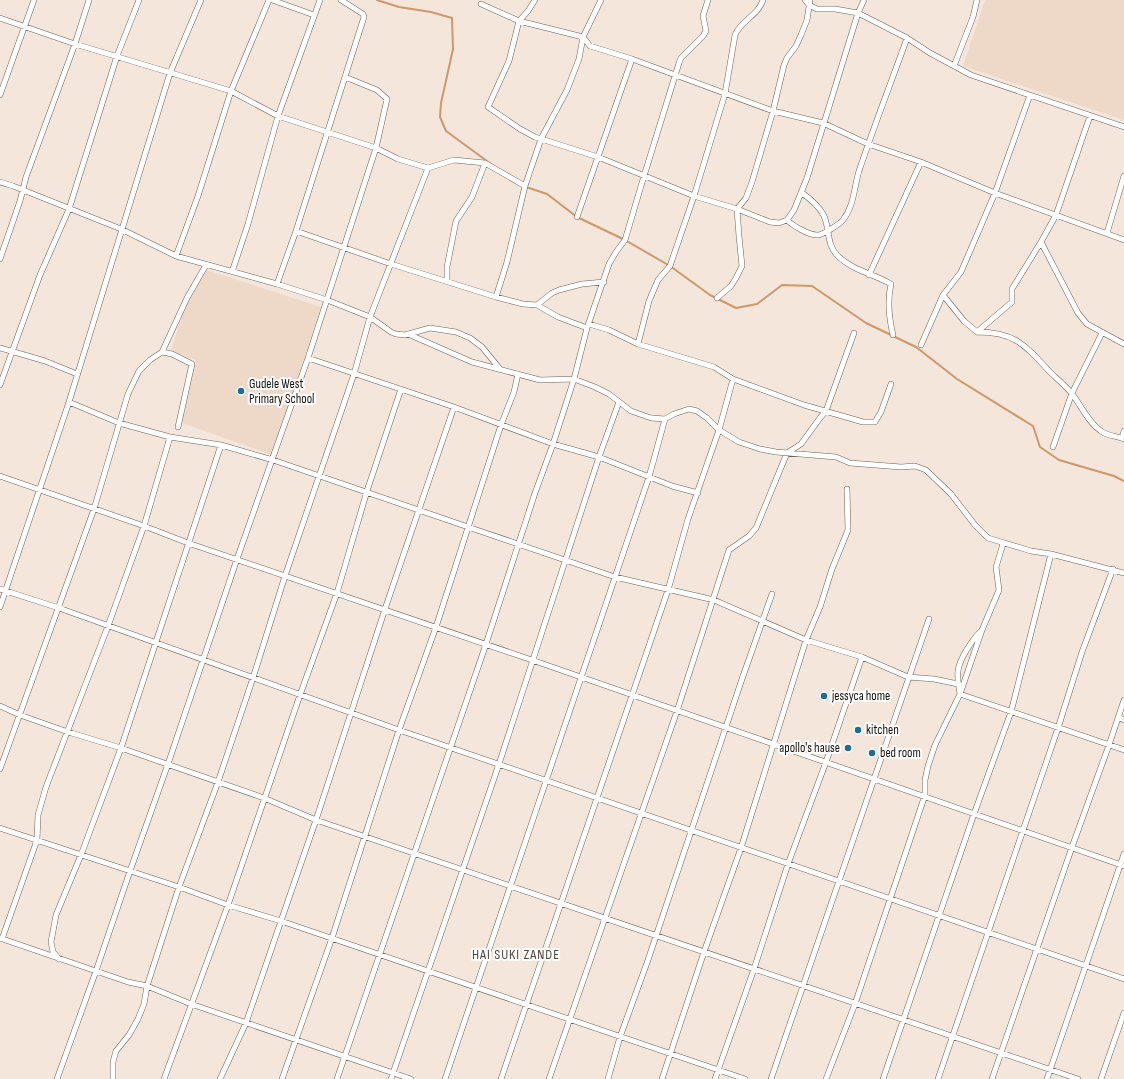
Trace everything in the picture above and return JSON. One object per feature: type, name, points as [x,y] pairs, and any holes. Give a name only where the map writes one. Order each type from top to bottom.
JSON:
[{"type":"street","points":[[0,95],[34,0]]},
{"type":"street","points":[[0,259],[26,177],[75,44],[89,0]]},
{"type":"street","points":[[0,385],[40,274],[69,209],[117,56],[139,0]]},
{"type":"street","points":[[0,607],[2,590],[69,402],[170,73],[201,0]]},
{"type":"street","points":[[176,256],[198,196],[231,92],[269,0]]},
{"type":"street","points":[[272,0],[314,15]]},
{"type":"street","points":[[232,272],[248,224],[278,116],[320,0]]},
{"type":"street","points":[[277,284],[296,231],[364,17],[363,14],[341,0]]},
{"type":"street","points":[[535,0],[519,21],[509,61],[488,107],[520,129],[541,139],[598,157],[694,196],[737,209],[770,222],[780,223],[787,220],[794,210],[807,178],[858,13],[864,0]]},
{"type":"street","points":[[496,297],[507,262],[525,186],[541,139],[567,90],[579,60],[583,37],[601,0]]},
{"type":"street","points":[[337,1079],[381,955],[486,644],[535,493],[553,444],[574,379],[588,326],[609,264],[616,252],[626,240],[675,75],[681,58],[706,31],[703,16],[708,0]]},
{"type":"street","points":[[638,344],[649,301],[658,280],[670,266],[694,196],[725,94],[733,43],[738,28],[759,10],[763,0]]},
{"type":"street","points":[[805,0],[810,2],[818,9],[835,9],[858,13],[907,38],[971,75],[1124,127]]},
{"type":"street","points":[[954,66],[973,17],[977,0]]},
{"type":"street","points":[[717,298],[734,282],[742,266],[738,236],[737,209],[746,198],[752,182],[773,111],[784,65],[801,35],[807,20],[810,2]]},
{"type":"street","points":[[481,4],[519,21],[583,37],[590,46],[773,111],[823,123],[868,144],[920,162],[995,193],[1124,240]]},
{"type":"street","points":[[0,18],[75,44],[231,92],[278,116],[376,148],[398,159],[428,168],[454,160],[485,163],[525,186]]},
{"type":"street","points":[[787,220],[798,228],[817,235],[822,234],[839,224],[847,213],[852,202],[868,144],[907,38]]},
{"type":"street","points":[[576,217],[632,60]]},
{"type":"street","points":[[57,1079],[96,971],[204,660],[237,559],[328,300],[376,148],[387,99],[377,90],[345,77]]},
{"type":"street","points":[[921,345],[943,295],[961,272],[995,193],[1030,95]]},
{"type":"street","points":[[977,332],[1012,302],[1012,289],[1056,215],[1090,116]]},
{"type":"street","points":[[869,275],[920,162]]},
{"type":"street","points":[[447,281],[447,267],[456,221],[472,197],[485,163]]},
{"type":"street","points":[[113,1079],[113,1062],[116,1051],[129,1035],[144,1004],[147,986],[179,887],[218,782],[253,678],[285,576],[354,374],[370,317],[428,168]]},
{"type":"street","points":[[1107,233],[1124,176]]},
{"type":"street","points":[[0,182],[121,229],[176,256],[328,300],[370,317],[396,334],[408,334],[430,328],[456,332],[470,338],[482,347],[500,369]]},
{"type":"street","points":[[801,192],[818,207],[824,215],[832,248],[836,255],[850,265],[891,284],[888,302],[890,325],[893,335]]},
{"type":"street","points":[[296,231],[391,264],[496,297],[537,306],[558,317],[588,326],[609,330],[638,344],[714,367],[733,379],[804,405],[863,422],[875,422],[881,412],[891,384]]},
{"type":"street","points":[[1041,242],[1078,313],[1087,324],[1124,344]]},
{"type":"street","points":[[0,769],[94,508],[128,394],[139,371],[150,360],[162,352],[187,298],[206,265]]},
{"type":"street","points":[[537,306],[552,293],[558,290],[582,284],[604,282]]},
{"type":"street","points":[[943,295],[964,321],[977,332],[1002,334],[1016,340],[1028,348],[1072,393],[1093,423],[1101,431],[1123,438],[1124,431]]},
{"type":"street","points":[[549,1079],[571,1020],[604,918],[677,711],[730,550],[749,536],[756,528],[787,453],[801,444],[826,411],[854,333]]},
{"type":"street","points":[[1053,447],[1072,393],[1102,333]]},
{"type":"street","points":[[408,334],[472,362],[540,380],[574,379],[609,394],[632,411],[651,418],[665,419],[689,409],[697,411],[707,418],[719,430],[739,442],[760,449],[776,452],[836,457],[850,462],[901,467],[915,466],[926,470],[952,494],[975,525],[988,538],[1031,551],[1051,554],[1124,573]]},
{"type":"street","points":[[0,348],[44,361],[77,374]]},
{"type":"street","points":[[162,352],[172,354],[192,364],[178,427]]},
{"type":"street","points":[[308,358],[454,407],[553,444],[599,457],[649,477],[698,494]]},
{"type":"street","points":[[282,1079],[332,938],[399,730],[436,627],[501,425],[514,392],[518,374]]},
{"type":"street","points":[[501,1079],[668,590],[688,519],[698,494],[719,430],[733,379]]},
{"type":"street","points":[[164,1079],[228,904],[337,593],[367,492],[401,389]]},
{"type":"street","points":[[69,402],[119,423],[170,437],[221,445],[273,460],[615,577],[714,600],[806,640],[862,657],[908,677],[934,679],[958,684]]},
{"type":"street","points":[[391,1079],[498,764],[599,457],[619,402]]},
{"type":"street","points":[[220,1079],[246,1022],[282,921],[350,713],[454,407]]},
{"type":"street","points":[[445,1079],[649,477],[665,419]]},
{"type":"street","points":[[170,437],[144,526],[108,626],[46,787],[38,815],[37,840],[1,939],[128,982],[147,986],[191,1004],[411,1079]]},
{"type":"street","points":[[59,959],[54,952],[51,942],[56,915],[81,855],[121,748],[221,445]]},
{"type":"street","points":[[0,476],[39,488],[188,543],[385,609],[873,779],[925,795],[974,814],[1122,865]]},
{"type":"street","points":[[662,1079],[704,952],[741,848],[806,640],[820,607],[832,569],[848,530],[847,489]]},
{"type":"street","points":[[826,1079],[856,1004],[925,795],[925,780],[935,745],[960,694],[982,630],[999,590],[996,567],[1004,544]]},
{"type":"street","points":[[883,1079],[974,814],[1011,712],[1051,554]]},
{"type":"street","points":[[938,1079],[1058,728],[1082,652],[1113,569]]},
{"type":"street","points":[[2,590],[59,608],[399,730],[1124,979]]},
{"type":"street","points":[[608,1079],[620,1037],[656,936],[772,594]]},
{"type":"street","points":[[771,1079],[929,619]]},
{"type":"street","points":[[960,694],[958,670],[976,636],[982,630]]},
{"type":"street","points":[[715,1079],[754,969],[788,864],[826,762],[862,657]]},
{"type":"street","points":[[960,694],[1124,750]]},
{"type":"street","points":[[992,1079],[1124,700]]},
{"type":"street","points":[[0,706],[20,715],[68,732],[121,748],[264,798],[316,820],[365,837],[1078,1079]]},
{"type":"street","points":[[1118,718],[1124,720]]},
{"type":"street","points":[[0,828],[282,921],[745,1079]]},
{"type":"street","points":[[1047,1079],[1122,865],[1124,854]]},
{"type":"street","points":[[1101,1079],[1124,1012]]},
{"type":"shaded area","points":[[985,0],[1124,0],[1124,120],[963,66]]},
{"type":"shaded area","name":"Gudele West Primary School","points":[[207,270],[321,307],[272,455],[182,423],[196,360],[171,351],[184,309]]},
{"type":"waterway","points":[[377,0],[399,7],[431,12],[452,18],[453,49],[441,103],[440,117],[446,131],[495,167]]},
{"type":"waterway","points":[[526,187],[547,194],[577,217],[625,240],[670,266],[710,295],[736,308],[757,304],[782,285],[812,286],[866,323],[916,347],[957,379],[1033,426],[1040,447],[1059,460],[1114,476],[1124,481]]},
{"type":"place","name":"Gudele West Primary School","points":[[241,391]]},
{"type":"place","name":"jessyca home","points":[[824,696]]},
{"type":"place","name":"kitchen","points":[[858,730]]},
{"type":"place","name":"apollo's hause","points":[[848,748]]},
{"type":"place","name":"bed room","points":[[872,753]]},
{"type":"district","name":"HAI SUKI ZANDE","points":[[516,954]]}]
